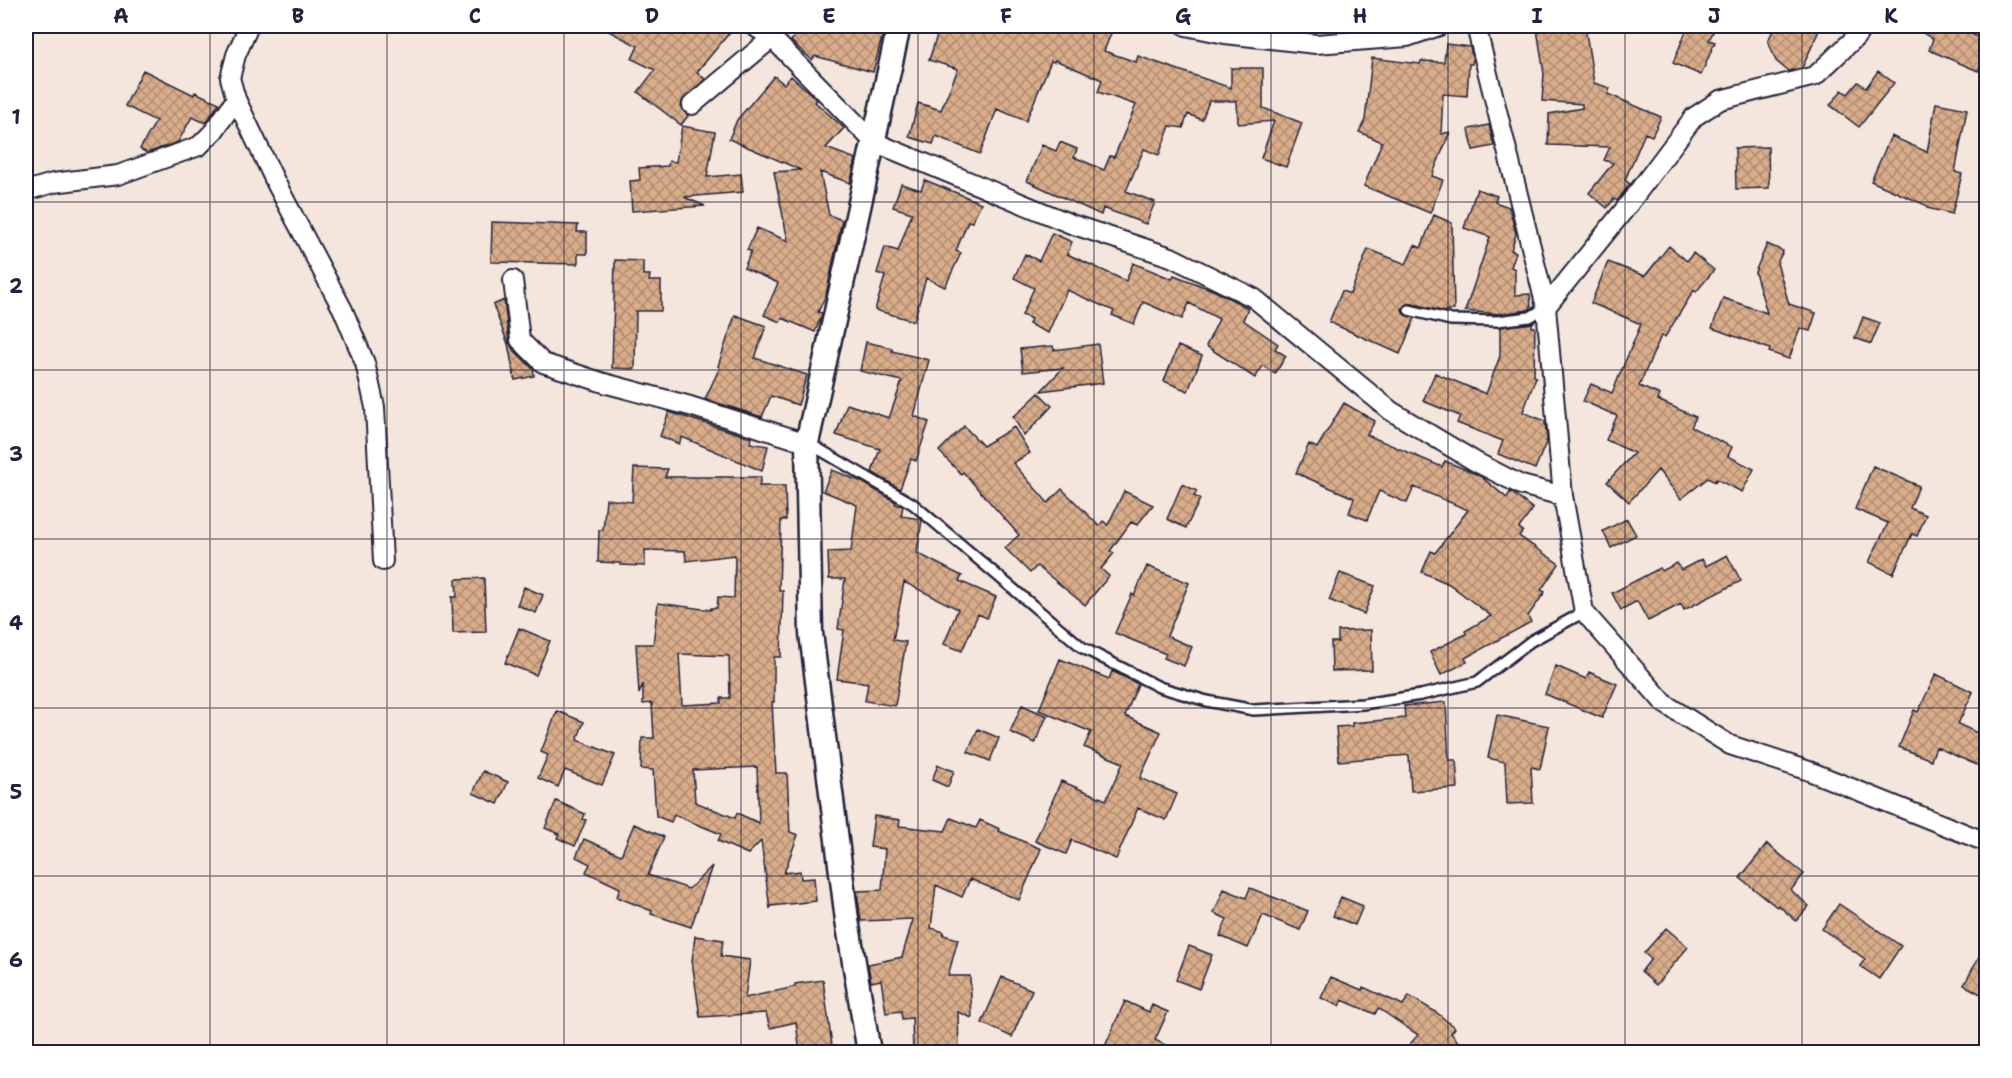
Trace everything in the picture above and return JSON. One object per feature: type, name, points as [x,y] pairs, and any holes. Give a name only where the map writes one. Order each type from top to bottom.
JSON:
[{"type":"street","points":[[249,26],[236,55],[230,78],[236,99],[276,183],[344,310],[365,363],[375,406],[383,561]]},
{"type":"street","points":[[754,26],[772,38],[874,142],[1071,224],[1171,257],[1254,298],[1391,411],[1476,462],[1521,485],[1563,496]]},
{"type":"street","points":[[869,1053],[847,920],[811,633],[807,443],[899,26]]},
{"type":"street","points":[[1186,26],[1225,34],[1316,45],[1407,37],[1439,26]]},
{"type":"street","points":[[1476,26],[1546,307],[1563,496],[1584,612],[1665,704],[1730,745],[1809,771],[1986,842]]},
{"type":"street","points":[[1546,307],[1625,209],[1694,117],[1720,100],[1815,76],[1855,38],[1864,26]]},
{"type":"street","points":[[693,105],[772,38]]},
{"type":"street","points":[[26,191],[53,183],[118,175],[199,146],[214,132],[236,99]]},
{"type":"street","points":[[513,280],[520,340],[543,363],[807,443]]},
{"type":"lane","points":[[1408,310],[1451,320],[1497,321],[1530,317],[1546,307]]},
{"type":"lane","points":[[807,443],[913,504],[1083,648],[1159,687],[1207,701],[1254,710],[1363,704],[1421,695],[1477,682],[1531,641],[1584,612]]},
{"type":"building","points":[[599,26],[735,26],[697,72],[705,79],[682,101],[681,108],[688,116],[681,125],[638,92],[655,70],[632,59],[638,46]]},
{"type":"building","points":[[803,26],[885,26],[873,72],[815,56],[812,60],[791,41]]},
{"type":"building","points":[[940,26],[1114,26],[1104,51],[1136,62],[1138,56],[1231,88],[1231,68],[1263,68],[1263,108],[1302,123],[1286,167],[1261,158],[1274,121],[1238,124],[1237,101],[1209,101],[1202,120],[1188,114],[1183,128],[1170,126],[1159,155],[1144,149],[1126,191],[1155,202],[1146,224],[1103,208],[1101,215],[1027,181],[1042,145],[1056,151],[1060,142],[1077,149],[1074,157],[1104,170],[1110,156],[1114,157],[1136,105],[1098,92],[1102,80],[1055,60],[1051,61],[1026,121],[997,109],[980,154],[936,136],[933,144],[909,137],[918,103],[941,110],[958,69],[929,60]]},
{"type":"building","points":[[1585,26],[1594,83],[1610,88],[1608,94],[1661,117],[1652,136],[1645,133],[1625,180],[1630,184],[1617,201],[1614,199],[1607,208],[1589,193],[1613,163],[1604,160],[1610,147],[1548,145],[1549,114],[1582,108],[1582,104],[1542,101],[1544,74],[1537,29]]},
{"type":"building","points":[[1688,26],[1716,26],[1709,40],[1715,42],[1701,75],[1673,63]]},
{"type":"building","points":[[1775,26],[1821,26],[1802,68],[1788,71],[1776,61],[1768,41]]},
{"type":"building","points":[[1912,26],[1977,26],[1973,35],[1986,40],[1986,52],[1978,71],[1929,50],[1933,39]]},
{"type":"building","points":[[1446,44],[1470,47],[1473,60],[1472,64],[1469,64],[1467,96],[1443,94],[1441,134],[1450,132],[1432,176],[1443,180],[1430,213],[1364,186],[1382,142],[1359,132],[1365,120],[1372,58],[1420,64],[1421,61],[1444,62]]},
{"type":"building","points":[[143,70],[194,95],[195,92],[219,103],[206,123],[192,117],[178,142],[147,153],[140,149],[156,121],[125,106]]},
{"type":"building","points":[[1878,71],[1894,83],[1859,127],[1830,105],[1842,90],[1848,94],[1858,82],[1866,88]]},
{"type":"building","points":[[774,76],[784,84],[791,76],[817,100],[815,102],[844,128],[826,148],[856,159],[850,183],[820,172],[829,215],[842,220],[826,295],[818,312],[822,313],[815,332],[782,318],[780,322],[764,315],[778,283],[744,268],[751,251],[747,250],[757,228],[788,241],[774,172],[801,170],[729,139],[737,120]]},
{"type":"building","points":[[1936,103],[1967,109],[1955,172],[1962,174],[1952,214],[1927,208],[1928,206],[1871,181],[1891,136],[1927,152]]},
{"type":"building","points":[[1489,125],[1494,146],[1473,150],[1469,129]]},
{"type":"building","points":[[682,126],[715,132],[707,177],[741,174],[743,192],[684,197],[705,206],[632,211],[630,181],[640,180],[639,168],[668,166],[669,161],[676,162]]},
{"type":"building","points":[[1768,147],[1769,188],[1736,189],[1735,148]]},
{"type":"building","points":[[925,180],[981,203],[972,222],[968,221],[956,251],[961,253],[945,287],[926,278],[914,321],[875,310],[885,276],[877,273],[885,247],[898,251],[912,213],[893,207],[901,184],[921,190]]},
{"type":"building","points":[[1477,189],[1497,196],[1495,202],[1509,207],[1516,234],[1511,250],[1516,252],[1511,267],[1515,269],[1515,295],[1530,294],[1531,308],[1528,310],[1500,314],[1465,311],[1490,237],[1464,228]]},
{"type":"building","points":[[1434,215],[1452,223],[1454,310],[1445,312],[1411,303],[1405,305],[1402,309],[1404,314],[1415,318],[1400,354],[1329,322],[1342,291],[1350,294],[1368,249],[1406,264],[1415,245],[1421,248]]},
{"type":"building","points":[[492,222],[578,225],[577,232],[587,232],[587,254],[578,254],[578,264],[491,262]]},
{"type":"building","points":[[1052,233],[1072,242],[1067,254],[1126,281],[1133,263],[1172,279],[1174,275],[1215,291],[1248,308],[1243,320],[1278,344],[1275,349],[1286,356],[1275,374],[1263,366],[1255,378],[1206,346],[1219,319],[1189,303],[1182,319],[1143,302],[1134,324],[1112,315],[1114,311],[1067,290],[1048,333],[1029,324],[1031,319],[1022,315],[1034,288],[1014,278],[1025,254],[1039,261]]},
{"type":"building","points":[[1767,244],[1783,251],[1777,263],[1789,304],[1816,313],[1810,331],[1800,328],[1789,359],[1769,352],[1770,349],[1712,328],[1723,298],[1767,313],[1755,272]]},
{"type":"building","points":[[1669,246],[1687,261],[1693,253],[1714,270],[1696,292],[1694,290],[1665,337],[1661,336],[1639,386],[1660,395],[1658,400],[1696,417],[1691,427],[1732,447],[1728,456],[1754,469],[1742,492],[1716,479],[1715,482],[1708,478],[1681,499],[1658,470],[1629,502],[1607,482],[1634,453],[1606,440],[1617,416],[1583,401],[1591,384],[1612,393],[1641,324],[1591,303],[1608,262],[1645,276]]},
{"type":"building","points":[[615,260],[643,261],[643,275],[650,275],[649,281],[661,281],[661,311],[636,311],[635,369],[612,368]]},
{"type":"building","points":[[504,300],[509,342],[533,369],[534,376],[515,380],[508,344],[493,305]]},
{"type":"building","points":[[735,315],[766,326],[755,358],[807,375],[798,405],[771,396],[762,417],[705,399],[720,367],[718,366]]},
{"type":"building","points":[[1863,317],[1880,323],[1871,344],[1855,338]]},
{"type":"building","points":[[1532,323],[1532,327],[1535,327],[1534,376],[1536,377],[1523,412],[1545,421],[1547,440],[1535,469],[1498,454],[1503,441],[1457,423],[1460,416],[1423,401],[1435,373],[1486,394],[1500,356],[1500,327]]},
{"type":"building","points":[[866,342],[929,360],[914,416],[929,422],[916,461],[911,459],[900,489],[872,472],[880,449],[836,435],[847,404],[889,418],[902,381],[860,371]]},
{"type":"building","points":[[1098,344],[1103,383],[1041,391],[1063,368],[1023,372],[1020,349],[1053,346],[1054,350]]},
{"type":"building","points":[[1178,346],[1202,356],[1188,391],[1164,381]]},
{"type":"building","points":[[1039,393],[1052,406],[1024,436],[1013,416]]},
{"type":"building","points":[[1344,403],[1375,421],[1367,435],[1442,467],[1445,461],[1469,471],[1480,476],[1507,498],[1510,492],[1512,493],[1533,509],[1519,528],[1523,531],[1519,536],[1559,564],[1541,590],[1545,592],[1528,616],[1531,622],[1465,658],[1467,662],[1441,675],[1430,652],[1466,634],[1465,631],[1491,616],[1449,584],[1422,572],[1431,551],[1435,553],[1468,510],[1414,487],[1407,503],[1379,491],[1367,520],[1349,513],[1354,498],[1296,473],[1309,444],[1317,448]]},
{"type":"building","points":[[669,412],[752,438],[750,443],[768,446],[762,471],[682,437],[679,444],[660,436]]},
{"type":"building","points":[[964,426],[983,446],[1014,427],[1030,453],[1013,463],[1048,503],[1062,489],[1099,526],[1103,521],[1108,525],[1124,491],[1153,505],[1137,525],[1131,522],[1110,551],[1114,553],[1101,569],[1109,576],[1085,605],[1037,566],[1030,573],[1005,548],[1019,535],[963,472],[961,474],[939,451]]},
{"type":"building","points":[[1873,466],[1919,486],[1910,508],[1926,515],[1917,536],[1912,534],[1893,574],[1869,562],[1888,523],[1855,509]]},
{"type":"building","points":[[634,468],[668,469],[665,477],[761,477],[759,486],[785,486],[786,520],[781,520],[779,591],[783,591],[781,657],[774,657],[774,702],[772,702],[776,773],[787,773],[790,832],[798,835],[784,873],[800,871],[801,879],[814,878],[816,901],[771,906],[770,909],[761,841],[748,854],[718,841],[721,834],[674,815],[671,822],[656,816],[653,770],[641,769],[642,738],[654,738],[652,703],[643,704],[643,684],[639,694],[636,644],[653,644],[658,603],[711,610],[711,608],[717,608],[718,597],[734,598],[735,555],[686,561],[685,551],[645,550],[645,566],[598,562],[599,530],[603,530],[606,499],[632,502]],"holes":[[[679,654],[729,656],[730,698],[721,698],[721,703],[682,705]],[[757,767],[759,823],[737,813],[735,818],[695,802],[693,770]]]},
{"type":"building","points":[[832,470],[862,482],[896,502],[895,504],[903,506],[901,516],[922,520],[917,553],[962,576],[959,581],[996,597],[987,618],[978,614],[962,651],[944,644],[958,609],[904,582],[893,640],[906,642],[895,706],[865,701],[868,683],[837,679],[844,630],[838,629],[845,579],[829,579],[828,552],[851,551],[857,505],[823,491]]},
{"type":"building","points":[[1182,484],[1197,491],[1194,496],[1200,499],[1186,528],[1167,519]]},
{"type":"building","points":[[1627,519],[1636,535],[1611,548],[1603,531]]},
{"type":"building","points":[[1727,555],[1741,581],[1684,610],[1681,604],[1648,621],[1637,601],[1621,610],[1612,593],[1660,568],[1662,571],[1677,563],[1681,570],[1702,559],[1706,566]]},
{"type":"building","points":[[1147,566],[1189,583],[1167,636],[1192,647],[1184,666],[1164,658],[1166,654],[1115,633]]},
{"type":"building","points":[[1340,573],[1375,586],[1364,614],[1329,600]]},
{"type":"building","points":[[484,578],[486,632],[453,633],[452,597],[457,597],[456,579]]},
{"type":"building","points":[[524,587],[543,595],[536,613],[517,605]]},
{"type":"building","points":[[519,628],[550,641],[536,675],[505,663]]},
{"type":"building","points":[[1371,630],[1372,670],[1332,671],[1331,642],[1338,642],[1338,631]]},
{"type":"building","points":[[1060,659],[1109,679],[1112,671],[1138,684],[1125,716],[1161,732],[1140,778],[1177,794],[1166,820],[1138,808],[1116,859],[1072,840],[1066,854],[1035,841],[1061,781],[1106,800],[1123,763],[1084,747],[1091,732],[1039,710]]},
{"type":"building","points":[[1556,666],[1586,679],[1589,672],[1617,684],[1602,718],[1545,694]]},
{"type":"building","points":[[1936,674],[1973,692],[1958,724],[1986,737],[1986,769],[1936,747],[1931,760],[1899,747],[1914,710],[1918,712]]},
{"type":"building","points":[[1446,702],[1449,760],[1456,760],[1458,788],[1411,791],[1409,755],[1339,761],[1336,727],[1352,726],[1352,723],[1405,718],[1404,706]]},
{"type":"building","points":[[1022,705],[1047,716],[1035,743],[1010,732]]},
{"type":"building","points":[[557,711],[584,722],[577,740],[615,755],[602,785],[565,770],[558,787],[538,778],[548,755],[541,752]]},
{"type":"building","points":[[1497,715],[1549,726],[1540,769],[1531,767],[1533,803],[1507,804],[1505,762],[1488,758]]},
{"type":"building","points":[[978,729],[999,738],[990,761],[968,752]]},
{"type":"building","points":[[938,765],[954,771],[948,787],[932,780]]},
{"type":"building","points":[[483,771],[508,782],[498,804],[473,793]]},
{"type":"building","points":[[556,801],[585,814],[583,819],[586,820],[575,846],[557,838],[559,834],[545,828]]},
{"type":"building","points":[[874,816],[900,820],[899,826],[945,831],[951,818],[976,828],[980,820],[1041,849],[1019,900],[970,879],[962,897],[936,885],[931,928],[944,932],[943,935],[958,939],[948,976],[970,976],[972,1018],[958,1012],[959,1053],[913,1053],[912,1018],[902,1019],[901,1011],[886,1013],[881,980],[871,982],[868,964],[902,957],[913,919],[861,921],[857,891],[882,890],[885,849],[870,847]]},
{"type":"building","points":[[634,824],[664,837],[648,875],[689,889],[712,866],[691,927],[651,914],[652,911],[617,897],[620,888],[586,872],[590,864],[576,857],[584,839],[621,855]]},
{"type":"building","points":[[1767,844],[1804,874],[1791,890],[1809,906],[1796,921],[1740,878]]},
{"type":"building","points":[[1250,888],[1308,911],[1300,930],[1263,915],[1248,948],[1220,936],[1227,919],[1214,913],[1224,889],[1246,898]]},
{"type":"building","points":[[1341,897],[1363,906],[1355,925],[1333,916]]},
{"type":"building","points":[[1839,904],[1901,946],[1879,979],[1860,966],[1865,959],[1822,929]]},
{"type":"building","points":[[1666,928],[1688,947],[1656,985],[1641,972],[1651,959],[1644,953]]},
{"type":"building","points":[[695,936],[723,940],[721,956],[750,960],[745,998],[795,987],[795,984],[823,980],[833,1053],[800,1053],[796,1022],[770,1028],[766,1013],[700,1017],[692,961]]},
{"type":"building","points":[[1986,944],[1986,997],[1964,985]]},
{"type":"building","points":[[1189,946],[1212,955],[1199,989],[1176,980]]},
{"type":"building","points":[[1002,977],[1032,990],[1012,1037],[982,1023]]},
{"type":"building","points":[[1331,977],[1362,990],[1363,987],[1403,1005],[1409,996],[1436,1012],[1455,1028],[1451,1033],[1467,1053],[1402,1053],[1418,1035],[1378,1008],[1375,1014],[1342,1000],[1339,1006],[1321,998]]},
{"type":"building","points":[[1125,1001],[1149,1012],[1152,1005],[1168,1012],[1155,1040],[1181,1053],[1102,1053]]}]
